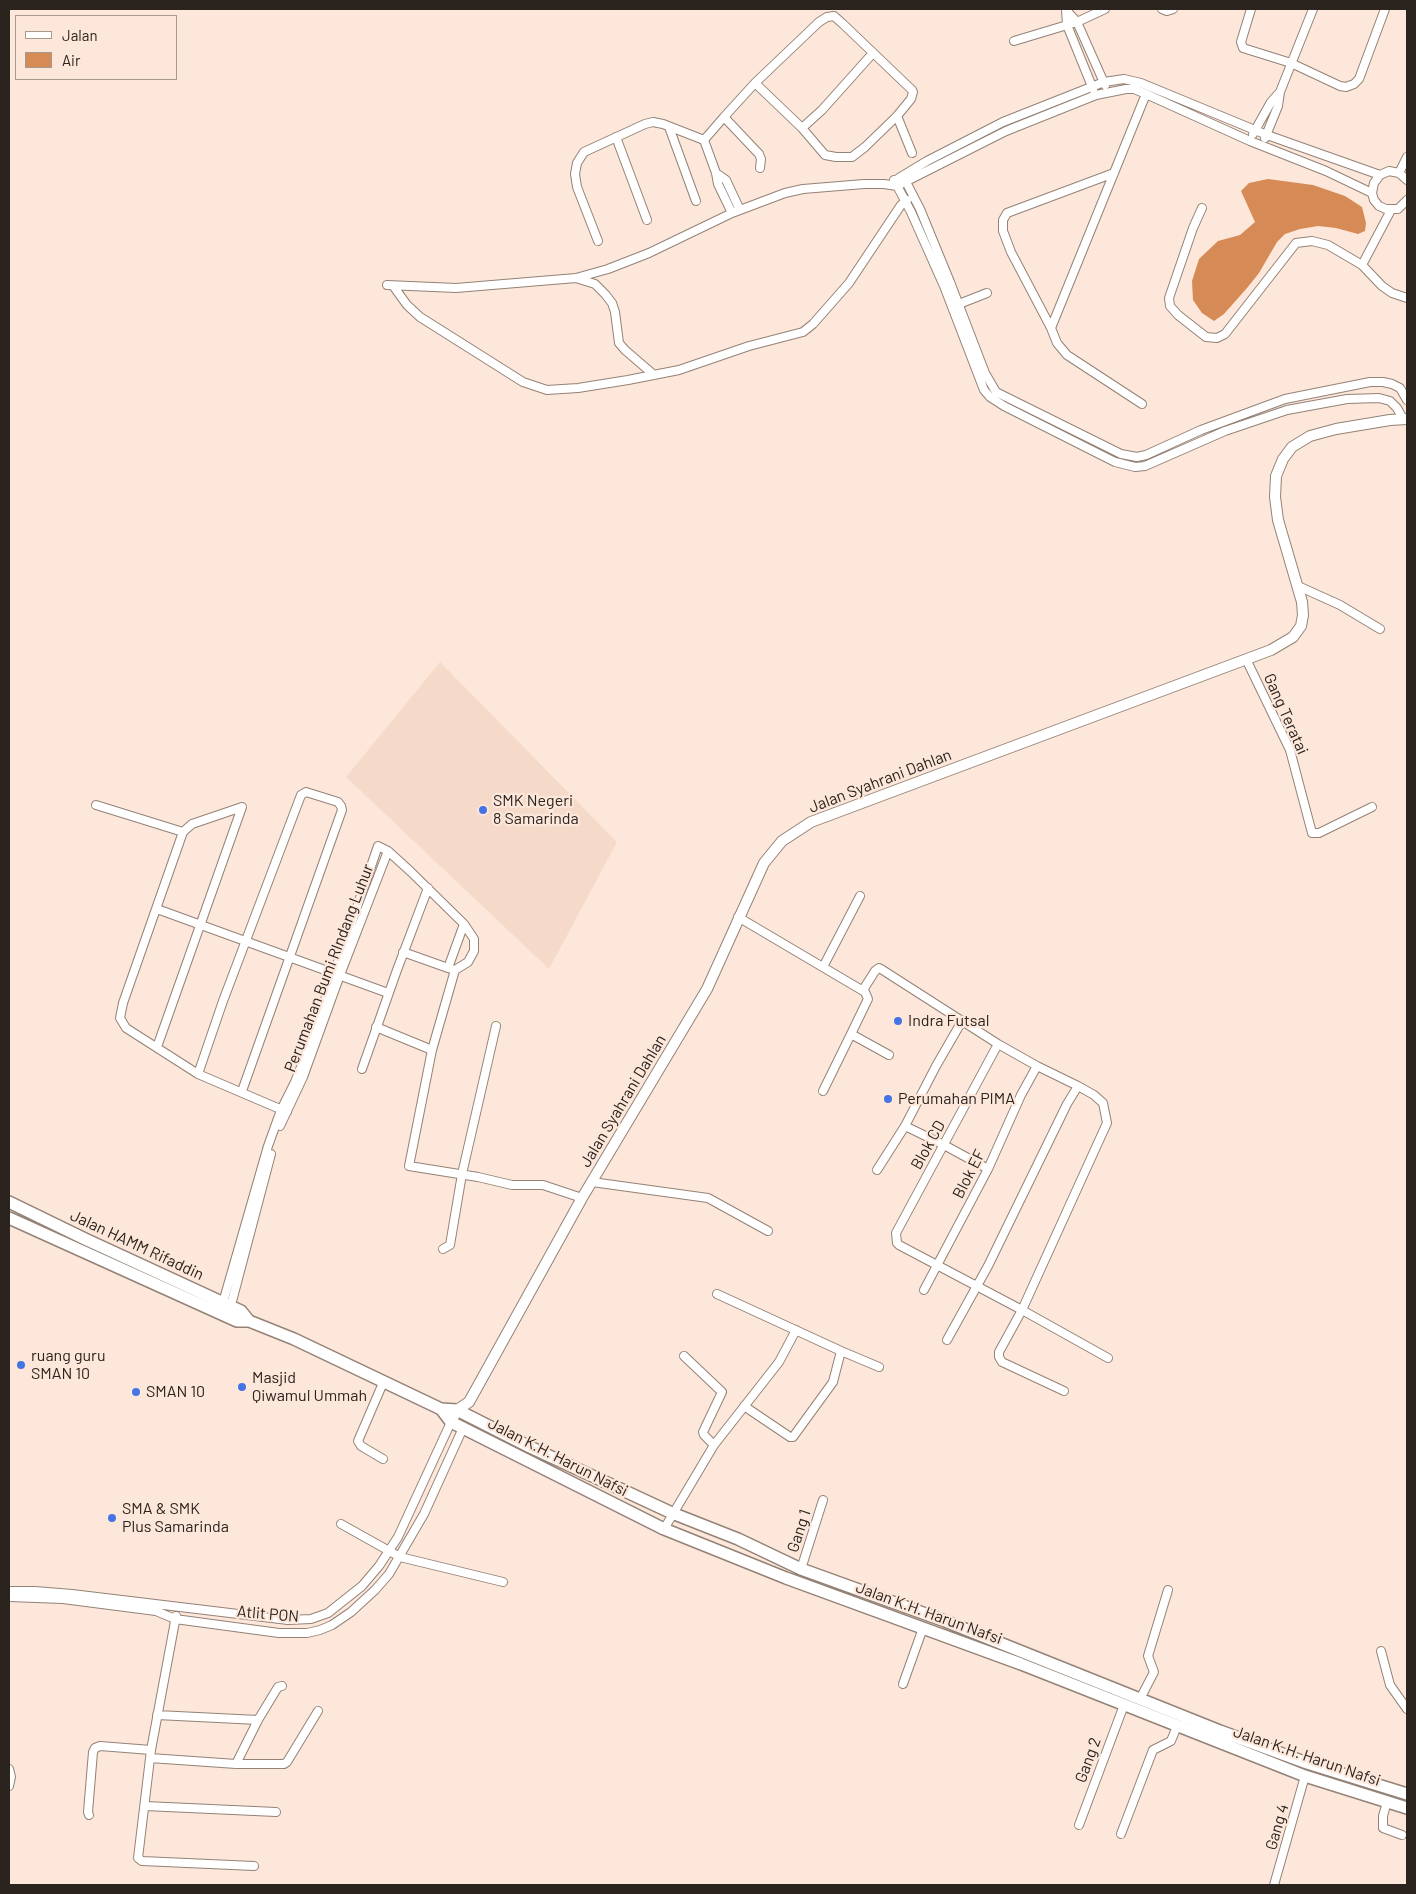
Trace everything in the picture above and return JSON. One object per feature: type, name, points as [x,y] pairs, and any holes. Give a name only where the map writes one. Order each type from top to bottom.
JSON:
[{"type":"main road","name":"Jalan HAMM Rifaddin","points":[[9,1202],[225,1310],[237,1321],[249,1321],[294,1339],[441,1409],[457,1410]]},
{"type":"main road","name":"Jalan HAMM Rifaddin","points":[[9,1218],[225,1310]]},
{"type":"main road","points":[[441,1409],[450,1422]]},
{"type":"main road","name":"Jalan K.H. Harun Nafsi","points":[[457,1410],[530,1447],[672,1513],[738,1539],[801,1570],[912,1609],[1140,1699],[1306,1776],[1407,1808]]},
{"type":"main road","name":"Jalan K.H. Harun Nafsi","points":[[450,1422],[664,1529],[786,1578],[908,1622],[1177,1726],[1218,1736],[1407,1794]]},
{"type":"main road","points":[[908,1622],[912,1609]]},
{"type":"street","points":[[1066,9],[1077,22],[1108,92]]},
{"type":"street","points":[[1066,9],[1067,24],[1096,95]]},
{"type":"street","points":[[1014,41],[1077,22],[1105,9]]},
{"type":"street","points":[[1162,9],[1168,11],[1173,9]]},
{"type":"street","points":[[1251,9],[1241,46],[1243,48],[1291,63],[1346,87],[1354,84],[1358,79],[1385,9]]},
{"type":"street","points":[[1261,144],[1267,135],[1278,106],[1280,92],[1313,9]]},
{"type":"street","points":[[704,140],[755,84],[819,22],[828,17],[834,16],[912,90],[912,96],[896,116],[852,157],[825,155],[802,128],[755,84]]},
{"type":"street","points":[[802,128],[822,110],[873,53]]},
{"type":"street","points":[[905,180],[927,161],[995,126],[1092,86],[1104,82],[1124,80],[1141,83],[1267,135],[1380,175]]},
{"type":"street","points":[[913,195],[905,201],[849,282],[813,324],[803,332],[749,346],[679,370],[654,375],[578,388],[546,390],[523,382],[420,317],[391,286],[456,288],[576,278],[649,254],[736,212],[803,188],[884,184],[905,180],[1006,131],[1108,92],[1134,90],[1146,94],[1250,141],[1326,171],[1372,193]]},
{"type":"street","points":[[1250,141],[1271,102],[1280,92]]},
{"type":"street","points":[[1050,328],[1146,94]]},
{"type":"street","points":[[896,116],[912,153]]},
{"type":"street","points":[[724,117],[759,154],[761,159],[760,168]]},
{"type":"street","points":[[598,241],[577,187],[575,168],[577,163],[584,152],[653,122],[704,140],[718,184],[736,212]]},
{"type":"street","points":[[669,127],[696,201]]},
{"type":"street","points":[[616,137],[647,220]]},
{"type":"street","points":[[1399,173],[1407,157]]},
{"type":"street","points":[[1406,205],[1391,210],[1379,206],[1374,200],[1372,193],[1374,183],[1380,175],[1389,171],[1399,173],[1407,180]]},
{"type":"street","points":[[1114,173],[1007,213],[1003,220],[1003,231],[1011,252],[1057,343],[1067,355],[1142,404]]},
{"type":"street","points":[[905,180],[959,304],[985,373],[996,392],[1121,454],[1130,456],[1146,454],[1202,430],[1284,399],[1358,385],[1383,382],[1392,384],[1400,388],[1407,400]]},
{"type":"street","points":[[896,183],[944,286],[984,390],[990,397],[1004,406],[1115,462],[1135,467],[1145,466],[1225,431],[1287,410],[1347,399],[1379,398],[1390,401],[1405,419]]},
{"type":"street","points":[[1202,208],[1193,228],[1169,298],[1170,306],[1178,315],[1206,337],[1217,338],[1225,334],[1296,243],[1312,241],[1328,245],[1362,264],[1382,286],[1392,293],[1407,298]]},
{"type":"street","points":[[1362,264],[1391,210]]},
{"type":"street","points":[[576,278],[595,284],[605,294],[612,303],[615,312],[619,343],[624,350],[654,375]]},
{"type":"street","points":[[959,304],[987,293]]},
{"type":"street","points":[[1358,385],[1360,399]]},
{"type":"street","name":"Jalan Syahrani Dahlan","points":[[468,1416],[469,1402],[579,1197],[592,1182],[707,989],[764,863],[782,841],[812,822],[1271,650],[1293,637],[1301,626],[1303,615],[1298,586],[1278,520],[1275,497],[1276,476],[1283,459],[1292,447],[1310,436],[1336,429],[1405,419]]},
{"type":"street","points":[[1298,586],[1340,605],[1380,629]]},
{"type":"street","name":"Gang Teratai","points":[[1246,659],[1290,750],[1312,833],[1319,833],[1372,807]]},
{"type":"street","points":[[198,1074],[223,1001],[301,795],[306,792],[338,802],[342,810],[242,1091]]},
{"type":"street","points":[[96,805],[182,832]]},
{"type":"street","points":[[158,1047],[242,807],[192,824],[182,832],[120,1015],[121,1022],[126,1028],[198,1074],[242,1091],[284,1111]]},
{"type":"street","points":[[337,973],[378,846],[388,851]]},
{"type":"street","name":"Perumahan Bumi RIndang Luhur","points":[[225,1310],[268,1146],[284,1111],[304,1077],[337,973],[388,851],[464,924]]},
{"type":"street","points":[[362,1069],[388,993],[428,888]]},
{"type":"street","points":[[823,967],[860,896]]},
{"type":"street","points":[[157,909],[388,993]]},
{"type":"street","points":[[738,917],[868,994],[868,999],[823,1091]]},
{"type":"street","points":[[403,952],[452,969],[468,962],[474,951],[474,939],[464,924]]},
{"type":"street","points":[[464,924],[432,1050],[409,1165],[512,1185],[542,1184],[579,1197]]},
{"type":"street","points":[[863,990],[875,970],[881,969],[998,1044],[1078,1086],[1094,1095],[1103,1103],[1107,1123],[1022,1310],[999,1352],[1002,1362],[1064,1391]]},
{"type":"street","points":[[877,1170],[905,1126],[962,1021]]},
{"type":"street","points":[[443,1249],[450,1245],[462,1174],[496,1026]]},
{"type":"street","points":[[376,1027],[432,1050]]},
{"type":"street","points":[[851,1034],[890,1055]]},
{"type":"street","name":"Blok CD","points":[[936,1265],[899,1245],[896,1233],[998,1044]]},
{"type":"street","name":"Blok EF","points":[[924,1290],[988,1169],[1021,1094],[1037,1066]]},
{"type":"street","points":[[948,1340],[1067,1104],[1078,1086]]},
{"type":"street","points":[[905,1126],[988,1169]]},
{"type":"street","points":[[592,1182],[706,1198],[723,1205],[768,1231]]},
{"type":"street","points":[[936,1265],[1108,1358]]},
{"type":"street","points":[[717,1294],[879,1367]]},
{"type":"street","points":[[664,1529],[714,1445],[778,1362],[796,1330]]},
{"type":"street","points":[[744,1406],[790,1437],[793,1437],[833,1382],[840,1351]]},
{"type":"street","points":[[684,1356],[722,1392],[703,1432],[704,1436],[714,1445]]},
{"type":"street","points":[[383,1383],[358,1441],[360,1446],[383,1459]]},
{"type":"street","name":"Jalan Syahrani Dahlan","points":[[457,1410],[469,1402]]},
{"type":"street","name":"Atlit PON","points":[[9,1591],[35,1591],[288,1620],[311,1619],[328,1613],[362,1586],[379,1566],[398,1537],[457,1410]]},
{"type":"street","name":"Atlit PON","points":[[9,1597],[63,1600],[156,1611],[176,1619],[279,1633],[307,1633],[320,1630],[332,1625],[363,1601],[389,1574],[424,1514],[468,1416]]},
{"type":"street","name":"Gang 1","points":[[801,1570],[823,1500]]},
{"type":"street","points":[[340,1524],[400,1557],[502,1582]]},
{"type":"street","points":[[1140,1699],[1154,1672],[1148,1656],[1168,1590]]},
{"type":"street","points":[[178,1606],[151,1754],[138,1858],[142,1861],[254,1866]]},
{"type":"street","points":[[903,1684],[923,1628]]},
{"type":"street","points":[[1381,1651],[1390,1685],[1407,1709]]},
{"type":"street","points":[[236,1764],[258,1720],[278,1687],[282,1686]]},
{"type":"street","name":"Gang 2","points":[[1079,1825],[1124,1705]]},
{"type":"street","points":[[89,1815],[92,1761],[95,1748],[236,1764],[279,1764],[287,1762],[318,1711]]},
{"type":"street","points":[[158,1715],[258,1720]]},
{"type":"street","points":[[1121,1834],[1153,1750],[1171,1741],[1177,1726]]},
{"type":"street","points":[[9,1769],[11,1778],[9,1786]]},
{"type":"street","name":"Gang 4","points":[[1274,1885],[1306,1776]]},
{"type":"street","points":[[1387,1802],[1383,1816],[1383,1828],[1402,1834]]},
{"type":"street","points":[[145,1806],[276,1812]]},
{"type":"shaded area","name":"SMK Negeri 8 Samarinda","points":[[440,662],[617,842],[549,969],[346,777]]},
{"type":"water","points":[[1268,179],[1313,185],[1345,196],[1362,207],[1366,223],[1365,231],[1358,234],[1336,228],[1318,226],[1285,234],[1277,242],[1259,273],[1247,288],[1224,314],[1214,321],[1202,313],[1193,300],[1192,281],[1199,259],[1218,241],[1240,235],[1255,222],[1241,191],[1249,183]]},
{"type":"place","name":"SMK Negeri 8 Samarinda","points":[[483,810]]},
{"type":"place","name":"Indra Futsal","points":[[898,1021]]},
{"type":"place","name":"Perumahan PIMA","points":[[888,1099]]},
{"type":"place","name":"ruang guru SMAN 10","points":[[21,1365]]},
{"type":"place","name":"Masjid Qiwamul Ummah","points":[[242,1387]]},
{"type":"place","name":"SMAN 10","points":[[136,1392]]},
{"type":"place","name":"SMA & SMK Plus Samarinda","points":[[112,1518]]}]
